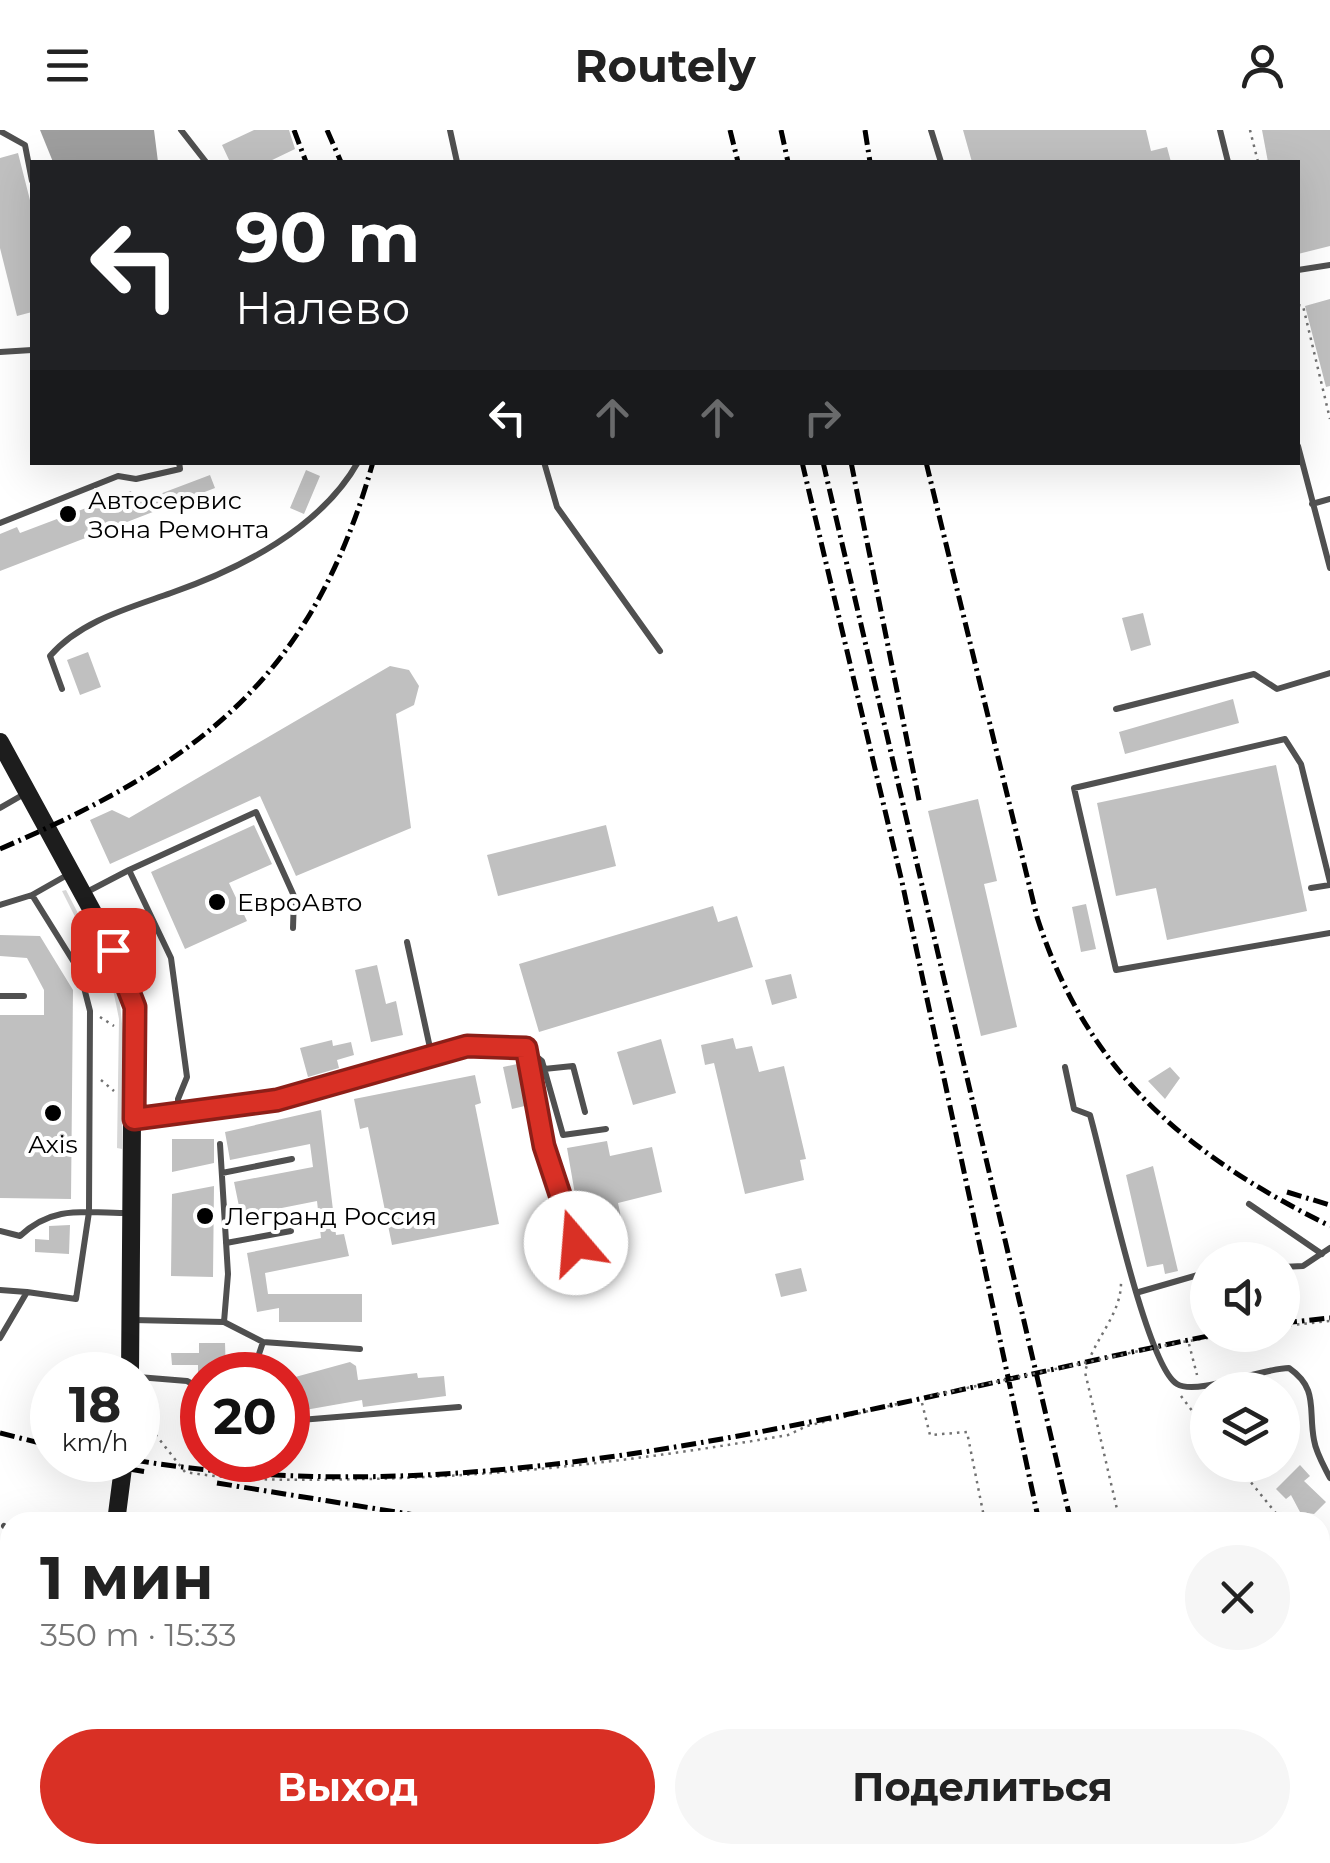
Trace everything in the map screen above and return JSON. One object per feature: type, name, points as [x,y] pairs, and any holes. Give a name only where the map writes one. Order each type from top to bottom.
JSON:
[{"type":"street","points":[[0,742],[133,995],[133,1352]]},
{"type":"street","points":[[117,1512],[121,1482]]},
{"type":"lane","points":[[181,130],[204,160]]},
{"type":"lane","points":[[450,130],[457,160]]},
{"type":"lane","points":[[931,130],[940,160]]},
{"type":"lane","points":[[1220,130],[1228,160]]},
{"type":"lane","points":[[0,132],[26,145],[30,170]]},
{"type":"lane","points":[[1300,270],[1330,265]]},
{"type":"lane","points":[[0,352],[30,350]]},
{"type":"lane","points":[[1300,454],[1330,568]]},
{"type":"lane","points":[[0,523],[118,476],[136,479],[180,469],[179,465]]},
{"type":"lane","points":[[62,689],[50,656],[64,640],[89,625],[252,559],[328,502],[356,465]]},
{"type":"lane","points":[[545,465],[556,507],[660,651]]},
{"type":"lane","points":[[1312,504],[1330,499]]},
{"type":"lane","points":[[1116,708],[1254,674],[1277,689],[1330,673]]},
{"type":"lane","points":[[1311,888],[1330,884],[1302,764],[1286,739],[1074,788],[1116,970],[1330,933]]},
{"type":"lane","points":[[0,808],[27,793]]},
{"type":"lane","points":[[82,894],[256,812],[294,896],[293,928]]},
{"type":"lane","points":[[129,870],[171,958],[187,1077],[178,1099],[178,1116]]},
{"type":"lane","points":[[0,906],[32,895],[70,873]]},
{"type":"lane","points":[[0,1290],[76,1299],[89,1212],[90,1011],[80,972],[32,895]]},
{"type":"lane","points":[[408,942],[432,1058]]},
{"type":"lane","points":[[0,996],[24,996]]},
{"type":"lane","points":[[134,1119],[277,1100],[467,1046],[526,1048],[542,1061],[563,1135],[606,1129]]},
{"type":"lane","points":[[526,1048],[544,1146],[576,1243]]},
{"type":"lane","points":[[544,1069],[573,1066],[586,1112]]},
{"type":"lane","points":[[1066,1066],[1074,1109],[1090,1115],[1139,1292],[1146,1334],[1164,1371],[1178,1385],[1195,1388],[1289,1368],[1304,1378],[1314,1399],[1314,1440],[1330,1478]]},
{"type":"lane","points":[[220,1144],[226,1243],[224,1322]]},
{"type":"lane","points":[[222,1173],[292,1159]]},
{"type":"lane","points":[[1249,1204],[1322,1254]]},
{"type":"lane","points":[[0,1231],[20,1236],[40,1216],[133,1213]]},
{"type":"lane","points":[[226,1243],[291,1231]]},
{"type":"lane","points":[[1300,1266],[1330,1248]]},
{"type":"lane","points":[[1139,1292],[1190,1277]]},
{"type":"lane","points":[[0,1338],[26,1292]]},
{"type":"lane","points":[[131,1320],[224,1322],[263,1342],[360,1349]]},
{"type":"lane","points":[[260,1352],[263,1342]]},
{"type":"lane","points":[[310,1418],[459,1407]]},
{"type":"path","points":[[1250,130],[1258,160]]},
{"type":"path","points":[[1300,305],[1330,419]]},
{"type":"path","points":[[90,1011],[115,1026]]},
{"type":"path","points":[[90,1070],[115,1092]]},
{"type":"path","points":[[1118,1512],[1085,1372],[1091,1347],[1121,1302],[1121,1281],[1130,1258]]},
{"type":"path","points":[[1300,1324],[1330,1321]]},
{"type":"path","points":[[160,1440],[185,1472],[285,1481],[474,1477],[651,1458],[788,1435],[807,1426],[922,1402],[930,1396],[1176,1342],[1189,1342],[1196,1372]]},
{"type":"path","points":[[1178,1385],[1190,1410]]},
{"type":"path","points":[[922,1402],[930,1435],[967,1432],[983,1512]]},
{"type":"path","points":[[1251,1482],[1275,1512]]},
{"type":"shaded area","points":[[40,130],[154,130],[158,160],[52,160]]},
{"type":"shaded area","points":[[66,890],[119,993],[123,1034],[122,1149],[117,1148],[119,1019],[114,994],[62,891]]},
{"type":"building","points":[[254,130],[289,130],[295,149],[272,160],[229,160],[222,145]]},
{"type":"building","points":[[963,130],[1146,130],[1151,151],[1167,147],[1170,160],[971,160]]},
{"type":"building","points":[[1262,130],[1330,130],[1330,246],[1300,254],[1300,160],[1268,160]]},
{"type":"building","points":[[18,153],[30,200],[30,313],[17,316],[0,248],[0,158]]},
{"type":"building","points":[[1330,299],[1330,386],[1326,387],[1305,306]]},
{"type":"building","points":[[306,470],[320,476],[304,514],[290,508]]},
{"type":"building","points":[[210,475],[215,488],[0,571],[0,534],[17,527],[20,533],[131,491],[136,503]]},
{"type":"building","points":[[1143,613],[1151,645],[1131,651],[1122,618]]},
{"type":"building","points":[[88,652],[101,687],[80,695],[67,660]]},
{"type":"building","points":[[390,666],[409,670],[419,686],[414,705],[396,714],[411,828],[296,876],[260,796],[110,864],[90,820],[112,810],[129,818]]},
{"type":"building","points":[[1233,699],[1239,723],[1125,754],[1119,732]]},
{"type":"building","points":[[1276,765],[1307,911],[1167,940],[1156,888],[1116,896],[1097,803]]},
{"type":"building","points":[[978,799],[997,881],[984,884],[1017,1027],[981,1036],[928,811]]},
{"type":"building","points":[[254,825],[272,864],[229,883],[247,921],[185,949],[151,872]]},
{"type":"building","points":[[606,825],[616,866],[498,896],[487,855]]},
{"type":"building","points":[[1086,904],[1096,949],[1081,952],[1072,907]]},
{"type":"building","points":[[713,906],[718,922],[737,916],[753,967],[539,1032],[519,964]]},
{"type":"building","points":[[0,935],[40,936],[73,990],[71,1199],[0,1198],[0,1015],[44,1015],[44,990],[27,958],[0,956]]},
{"type":"building","points":[[377,965],[386,1004],[396,1001],[403,1035],[371,1042],[355,970]]},
{"type":"building","points":[[791,974],[797,998],[772,1005],[765,980]]},
{"type":"building","points":[[733,1038],[736,1049],[752,1046],[759,1072],[784,1066],[806,1159],[800,1160],[804,1180],[745,1194],[714,1063],[705,1065],[701,1045]]},
{"type":"building","points":[[661,1039],[676,1093],[633,1105],[617,1052]]},
{"type":"building","points":[[332,1040],[333,1046],[351,1042],[354,1055],[337,1060],[339,1068],[308,1077],[300,1048]]},
{"type":"building","points":[[522,1063],[529,1105],[512,1109],[503,1067]]},
{"type":"building","points":[[1170,1067],[1180,1078],[1165,1099],[1148,1081]]},
{"type":"building","points":[[475,1075],[481,1103],[475,1105],[499,1224],[392,1245],[368,1127],[360,1129],[354,1099]]},
{"type":"building","points":[[321,1110],[336,1235],[344,1234],[349,1256],[265,1273],[268,1294],[362,1294],[362,1322],[279,1322],[279,1308],[257,1312],[247,1253],[321,1238],[317,1201],[241,1216],[234,1182],[313,1167],[310,1144],[230,1160],[225,1132]]},
{"type":"building","points":[[172,1139],[214,1139],[214,1163],[172,1172]]},
{"type":"building","points":[[607,1141],[610,1156],[652,1147],[662,1192],[618,1203],[622,1222],[581,1229],[567,1148]]},
{"type":"building","points":[[1153,1166],[1178,1271],[1165,1274],[1163,1264],[1147,1267],[1126,1175]]},
{"type":"building","points":[[214,1186],[213,1277],[171,1276],[172,1194]]},
{"type":"building","points":[[70,1225],[69,1254],[35,1252],[35,1239],[49,1240],[49,1226]]},
{"type":"building","points":[[801,1268],[807,1291],[781,1297],[775,1274]]},
{"type":"building","points":[[199,1343],[225,1343],[225,1352],[199,1352]]},
{"type":"building","points":[[171,1353],[180,1353],[180,1365],[172,1365]]},
{"type":"building","points":[[350,1362],[356,1366],[358,1380],[417,1373],[418,1378],[444,1376],[446,1396],[363,1407],[362,1400],[310,1409],[310,1373]]},
{"type":"building","points":[[1300,1465],[1310,1476],[1304,1481],[1326,1502],[1316,1512],[1300,1512],[1291,1495],[1286,1499],[1276,1489],[1283,1482],[1300,1482]]},
{"type":"railway","points":[[294,130],[305,160]]},
{"type":"railway","points":[[327,130],[340,160]]},
{"type":"railway","points":[[730,130],[738,160]]},
{"type":"railway","points":[[781,130],[788,160]]},
{"type":"railway","points":[[865,130],[870,160]]},
{"type":"railway","points":[[0,849],[134,783],[189,746],[238,705],[281,657],[317,602],[348,537],[372,465]]},
{"type":"railway","points":[[803,465],[902,882],[1037,1512]]},
{"type":"railway","points":[[824,465],[1069,1512]]},
{"type":"railway","points":[[852,465],[920,805]]},
{"type":"railway","points":[[927,465],[1037,917],[1058,972],[1084,1021],[1114,1065],[1149,1103],[1231,1170],[1330,1226]]},
{"type":"railway","points":[[1287,1192],[1330,1205]]},
{"type":"railway","points":[[1300,1321],[1330,1318]]},
{"type":"railway","points":[[160,1463],[270,1475],[406,1476],[541,1466],[813,1422],[1190,1340]]},
{"type":"railway","points":[[0,1433],[30,1440]]},
{"type":"railway","points":[[217,1483],[396,1512]]},
{"type":"place","name":"Автосервис Зона Ремонта","points":[[68,514]]},
{"type":"place","name":"ЕвроАвто","points":[[217,902]]},
{"type":"place","name":"Axis","points":[[53,1113]]},
{"type":"place","name":"Легранд Россия","points":[[205,1216]]},
{"type":"route","points":[[113,950],[130,984],[135,1007],[134,1119],[204,1114],[277,1100],[467,1046],[526,1048],[544,1146],[576,1243]]}]
